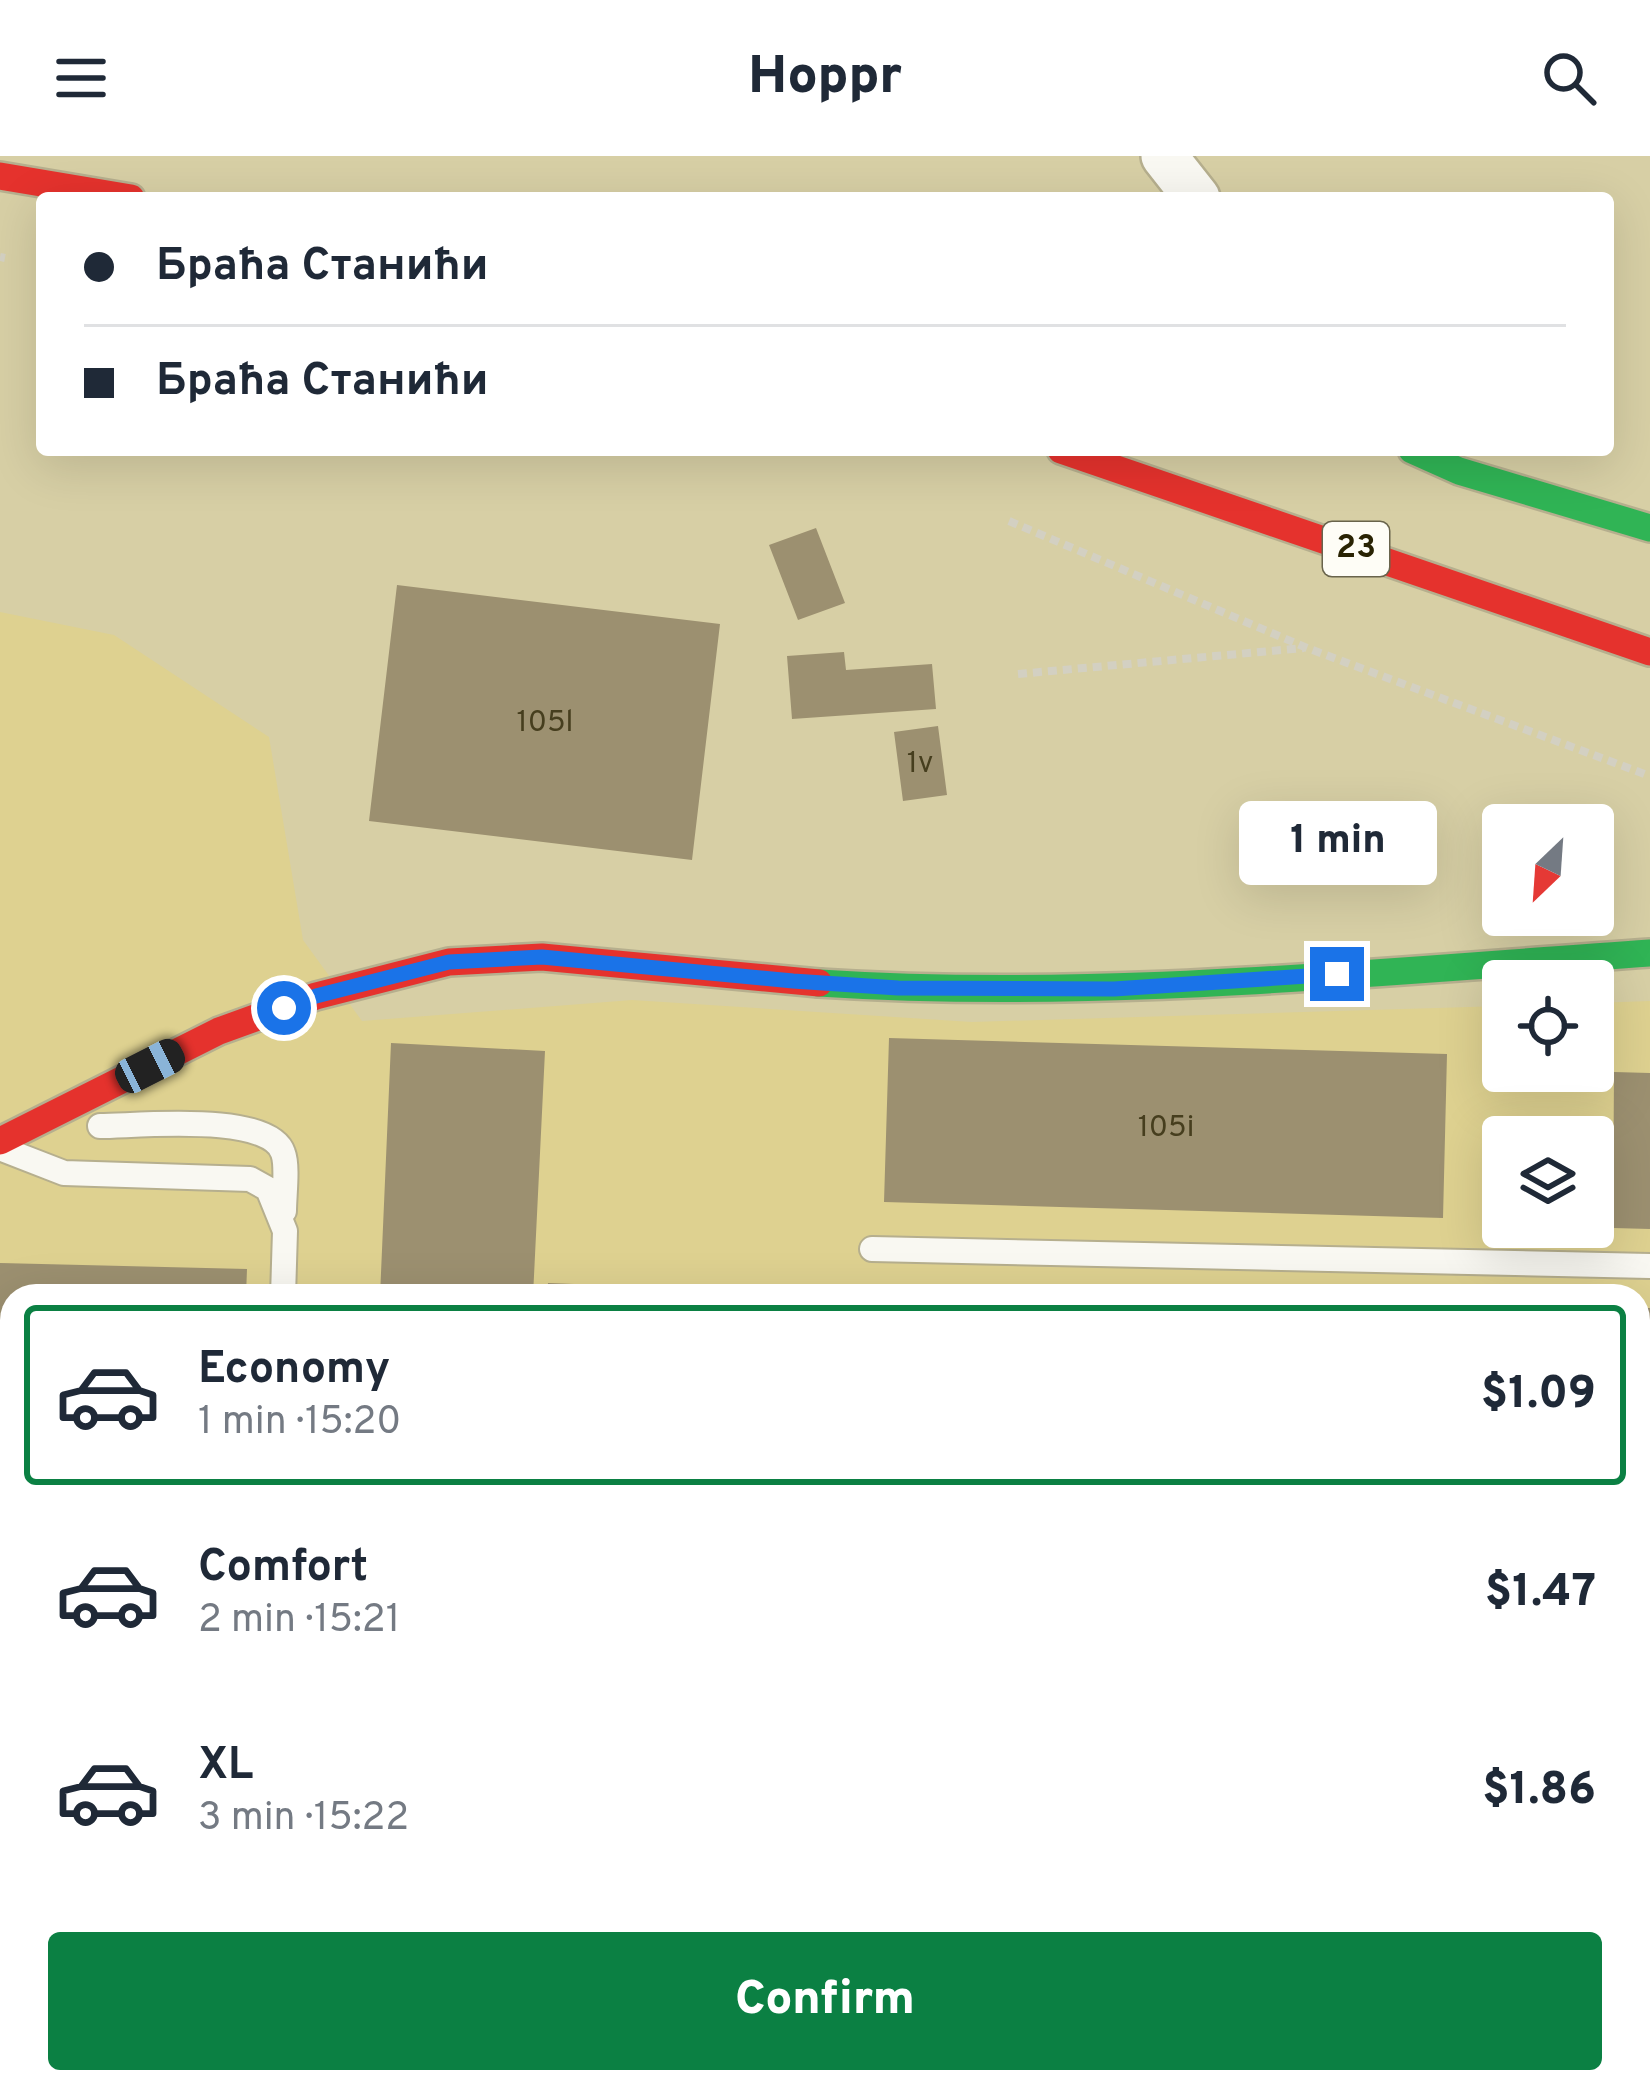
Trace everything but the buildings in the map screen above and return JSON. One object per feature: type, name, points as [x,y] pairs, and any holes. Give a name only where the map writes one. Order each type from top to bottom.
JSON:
[{"type":"street","points":[[1164,156],[1192,192]]},
{"type":"street","points":[[0,176],[95,192]]},
{"type":"street","name":"23","points":[[1079,456],[1650,652]]},
{"type":"street","points":[[1425,456],[1459,471],[1650,528]]},
{"type":"street","points":[[0,1145],[219,1031],[316,996],[449,962],[542,957],[898,988],[1114,989],[1650,952]]},
{"type":"lane","points":[[100,1126],[239,1125],[271,1136],[284,1153],[283,1284]]},
{"type":"lane","points":[[0,1145],[64,1173],[250,1179],[268,1190],[285,1231]]},
{"type":"lane","points":[[872,1249],[1650,1266]]},
{"type":"path","points":[[1009,521],[1307,647],[1650,776]]},
{"type":"path","points":[[1018,674],[1307,647]]},
{"type":"shaded area","points":[[0,612],[114,635],[269,737],[303,940],[362,1021],[632,1000],[972,1022],[1482,1007],[1482,1092],[1614,1092],[1614,1002],[1650,1001],[1650,1284],[0,1284]]},
{"type":"traffic: fast","points":[[1425,456],[1459,471],[1650,528]]},
{"type":"traffic: fast","points":[[819,983],[923,988],[1131,986],[1650,953]]},
{"type":"traffic: jam","points":[[0,176],[95,192]]},
{"type":"traffic: jam","points":[[1078,456],[1650,652]]},
{"type":"traffic: jam","points":[[0,1141],[219,1031],[316,996],[449,962],[542,957],[819,983]]},
{"type":"route","points":[[284,1008],[449,962],[542,957],[898,988],[1114,989],[1337,974]]}]
